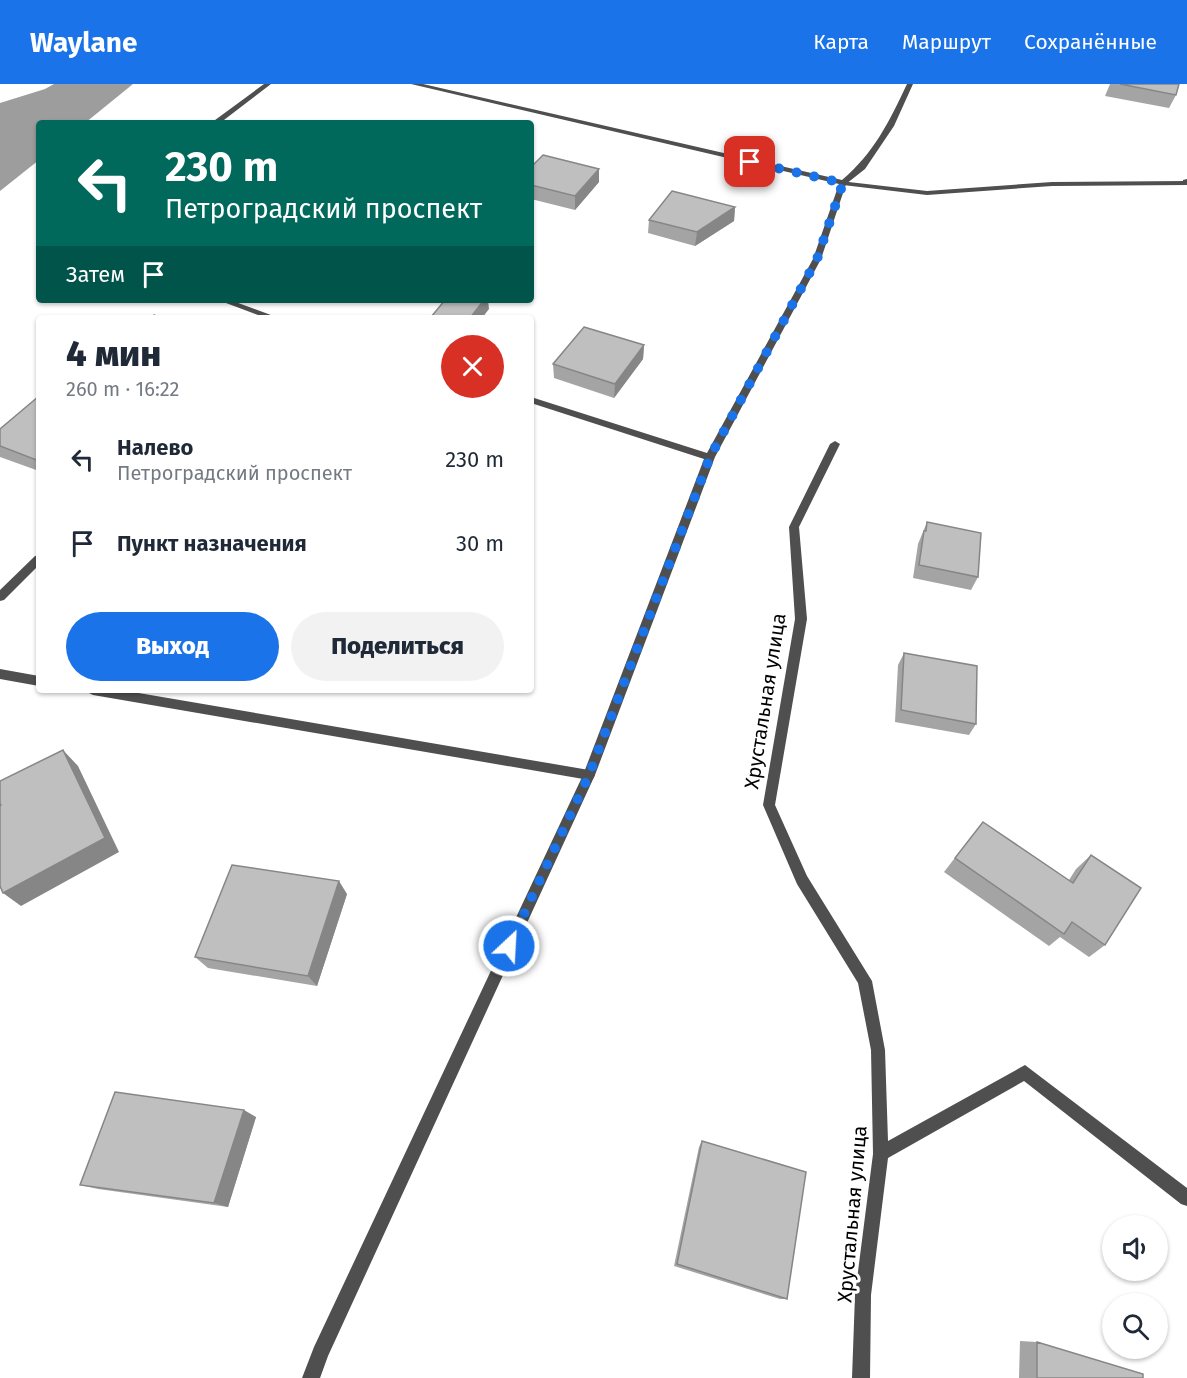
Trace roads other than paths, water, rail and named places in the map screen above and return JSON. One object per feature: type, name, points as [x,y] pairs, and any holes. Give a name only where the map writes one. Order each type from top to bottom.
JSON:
[{"type":"street","points":[[219,120],[268,84]]},
{"type":"street","points":[[414,84],[843,183],[927,194],[1052,184],[1186,182]]},
{"type":"street","points":[[311,1378],[320,1353],[589,775],[710,457],[817,259],[843,183],[861,167],[890,126],[909,84]]},
{"type":"street","points":[[231,303],[266,315]]},
{"type":"street","points":[[534,401],[710,457]]},
{"type":"street","name":"Хрустальная улица","points":[[835,444],[794,527],[801,620],[769,804],[802,880],[865,981],[878,1050],[881,1154],[863,1295],[861,1378]]},
{"type":"street","points":[[0,597],[36,562]]},
{"type":"street","points":[[0,674],[36,680]]},
{"type":"street","points":[[111,693],[589,775]]},
{"type":"street","points":[[881,1154],[1024,1072],[1187,1198]]}]
